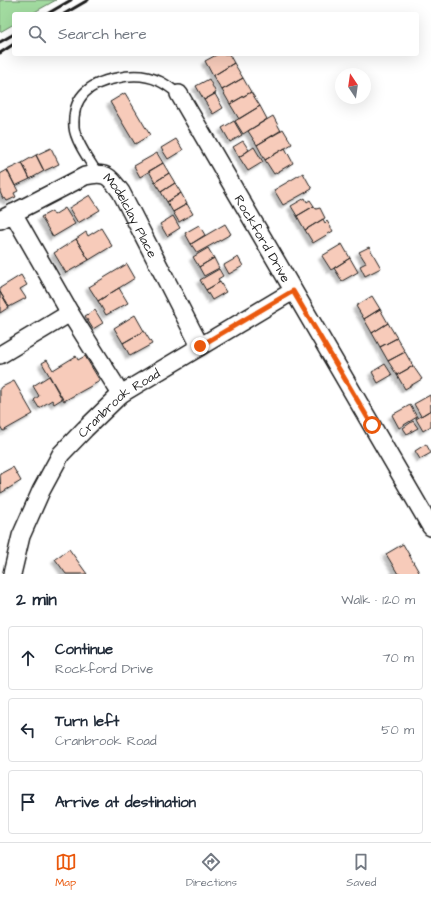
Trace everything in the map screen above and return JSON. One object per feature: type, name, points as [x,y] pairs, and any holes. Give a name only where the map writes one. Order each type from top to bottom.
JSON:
[{"type":"street","name":"Rockford Drive","points":[[180,94],[431,527]]},
{"type":"street","name":"Modelclay Place","points":[[121,394],[7,216],[85,176],[97,173],[111,178],[121,192],[200,346]]},
{"type":"street","name":"Cranbrook Road","points":[[12,574],[22,536],[41,491],[61,454],[85,429],[121,394],[293,291]]},
{"type":"street","points":[[0,355],[70,313]]},
{"type":"lane","points":[[97,173],[77,137],[74,128],[75,112],[78,102],[83,94],[92,86],[107,80],[128,76],[144,77],[159,81],[180,94]]},
{"type":"green space","points":[[0,0],[56,0],[35,12],[12,12],[12,25],[0,32]]},
{"type":"building","points":[[214,56],[230,56],[234,63],[213,76],[205,61]]},
{"type":"building","points":[[234,63],[243,78],[222,90],[213,76]]},
{"type":"building","points":[[243,78],[251,92],[230,104],[222,90]]},
{"type":"building","points":[[209,79],[216,93],[204,100],[196,86]]},
{"type":"building","points":[[251,92],[260,106],[239,119],[230,104]]},
{"type":"building","points":[[125,93],[150,135],[135,144],[110,102]]},
{"type":"building","points":[[215,94],[223,108],[213,114],[204,100]]},
{"type":"building","points":[[260,106],[267,119],[243,134],[235,121]]},
{"type":"building","points":[[273,116],[281,131],[257,145],[248,131]]},
{"type":"building","points":[[234,121],[242,135],[230,142],[222,128]]},
{"type":"building","points":[[283,129],[292,144],[265,160],[257,145]]},
{"type":"building","points":[[176,139],[183,150],[168,159],[161,148]]},
{"type":"building","points":[[243,141],[249,150],[239,157],[233,147]]},
{"type":"building","points":[[254,147],[263,162],[248,171],[239,157]]},
{"type":"building","points":[[51,148],[59,164],[44,171],[36,155]]},
{"type":"building","points":[[285,148],[293,163],[274,174],[265,160]]},
{"type":"building","points":[[157,153],[163,163],[140,177],[134,166]]},
{"type":"building","points":[[36,155],[44,171],[30,179],[22,163]]},
{"type":"building","points":[[22,163],[30,179],[15,186],[7,170]]},
{"type":"building","points":[[163,163],[169,173],[155,182],[149,171]]},
{"type":"building","points":[[7,170],[18,191],[14,193],[16,197],[7,201],[5,198],[3,199],[0,192],[0,174]]},
{"type":"building","points":[[169,173],[175,183],[161,192],[155,182]]},
{"type":"building","points":[[303,173],[312,189],[283,205],[274,190]]},
{"type":"building","points":[[175,183],[181,193],[167,202],[161,192]]},
{"type":"building","points":[[181,193],[187,204],[173,212],[167,202]]},
{"type":"building","points":[[90,195],[100,210],[78,223],[69,208]]},
{"type":"building","points":[[305,198],[307,202],[310,200],[314,206],[297,216],[291,206]]},
{"type":"building","points":[[187,204],[193,214],[179,222],[173,212]]},
{"type":"building","points":[[314,206],[316,209],[320,208],[325,218],[305,230],[297,216]]},
{"type":"building","points":[[65,208],[75,224],[53,237],[41,217],[52,211],[54,215]]},
{"type":"building","points":[[173,216],[180,228],[167,236],[160,224]]},
{"type":"building","points":[[323,219],[325,223],[327,221],[333,231],[313,243],[305,230]]},
{"type":"building","points":[[225,224],[231,234],[197,253],[191,244]]},
{"type":"building","points":[[199,225],[205,235],[191,244],[185,233]]},
{"type":"building","points":[[101,228],[112,246],[89,260],[76,239],[86,232],[88,236]]},
{"type":"building","points":[[76,239],[89,260],[66,273],[54,253]]},
{"type":"building","points":[[342,244],[350,258],[331,270],[322,256]]},
{"type":"building","points":[[369,247],[381,268],[365,276],[360,266],[366,263],[359,252]]},
{"type":"building","points":[[208,248],[214,258],[199,267],[193,257]]},
{"type":"building","points":[[238,257],[243,266],[229,274],[224,265]]},
{"type":"building","points":[[214,258],[219,268],[204,276],[199,267]]},
{"type":"building","points":[[350,258],[358,272],[342,281],[334,268]]},
{"type":"building","points":[[127,264],[135,278],[98,301],[89,287]]},
{"type":"building","points":[[219,269],[223,276],[218,279],[220,282],[206,290],[200,280]]},
{"type":"building","points":[[21,275],[27,285],[20,289],[26,298],[9,307],[0,292],[0,288]]},
{"type":"building","points":[[220,282],[226,292],[212,300],[206,290]]},
{"type":"building","points":[[119,288],[128,303],[106,315],[98,301]]},
{"type":"building","points":[[0,292],[9,307],[0,313]]},
{"type":"building","points":[[372,296],[380,309],[364,319],[356,306]]},
{"type":"building","points":[[380,309],[388,323],[372,333],[364,319]]},
{"type":"building","points":[[95,310],[103,323],[93,329],[85,316]]},
{"type":"building","points":[[135,315],[144,331],[123,343],[114,328]]},
{"type":"building","points":[[388,323],[397,338],[380,347],[372,333]]},
{"type":"building","points":[[144,331],[152,344],[130,356],[123,343]]},
{"type":"building","points":[[397,338],[405,352],[388,361],[380,347]]},
{"type":"building","points":[[405,352],[413,366],[397,375],[388,361]]},
{"type":"building","points":[[76,356],[78,360],[85,356],[100,381],[64,401],[42,363],[47,360],[53,370]]},
{"type":"building","points":[[385,364],[392,375],[378,383],[372,372]]},
{"type":"building","points":[[413,366],[422,379],[405,389],[397,375]]},
{"type":"building","points":[[49,376],[62,399],[54,404],[52,400],[39,408],[34,400],[39,396],[33,386]]},
{"type":"building","points":[[14,381],[33,414],[3,431],[0,426],[0,388]]},
{"type":"building","points":[[430,395],[431,410],[421,416],[414,404]]},
{"type":"building","points":[[410,405],[417,417],[399,428],[392,415]]},
{"type":"building","points":[[431,410],[431,426],[423,431],[416,419]]},
{"type":"building","points":[[413,421],[418,428],[407,434],[403,428]]},
{"type":"building","points":[[426,444],[431,453],[420,459],[415,451]]},
{"type":"building","points":[[13,467],[21,481],[1,493],[0,474]]},
{"type":"building","points":[[403,544],[420,574],[398,574],[386,554]]},
{"type":"building","points":[[69,549],[87,574],[66,574],[55,559]]},
{"type":"railway","points":[[50,12],[71,0]]},
{"type":"railway","points":[[67,12],[88,0]]},
{"type":"railway","points":[[0,42],[12,35]]},
{"type":"railway","points":[[0,53],[12,45]]},
{"type":"route","points":[[200,346],[293,291],[372,425]]}]
